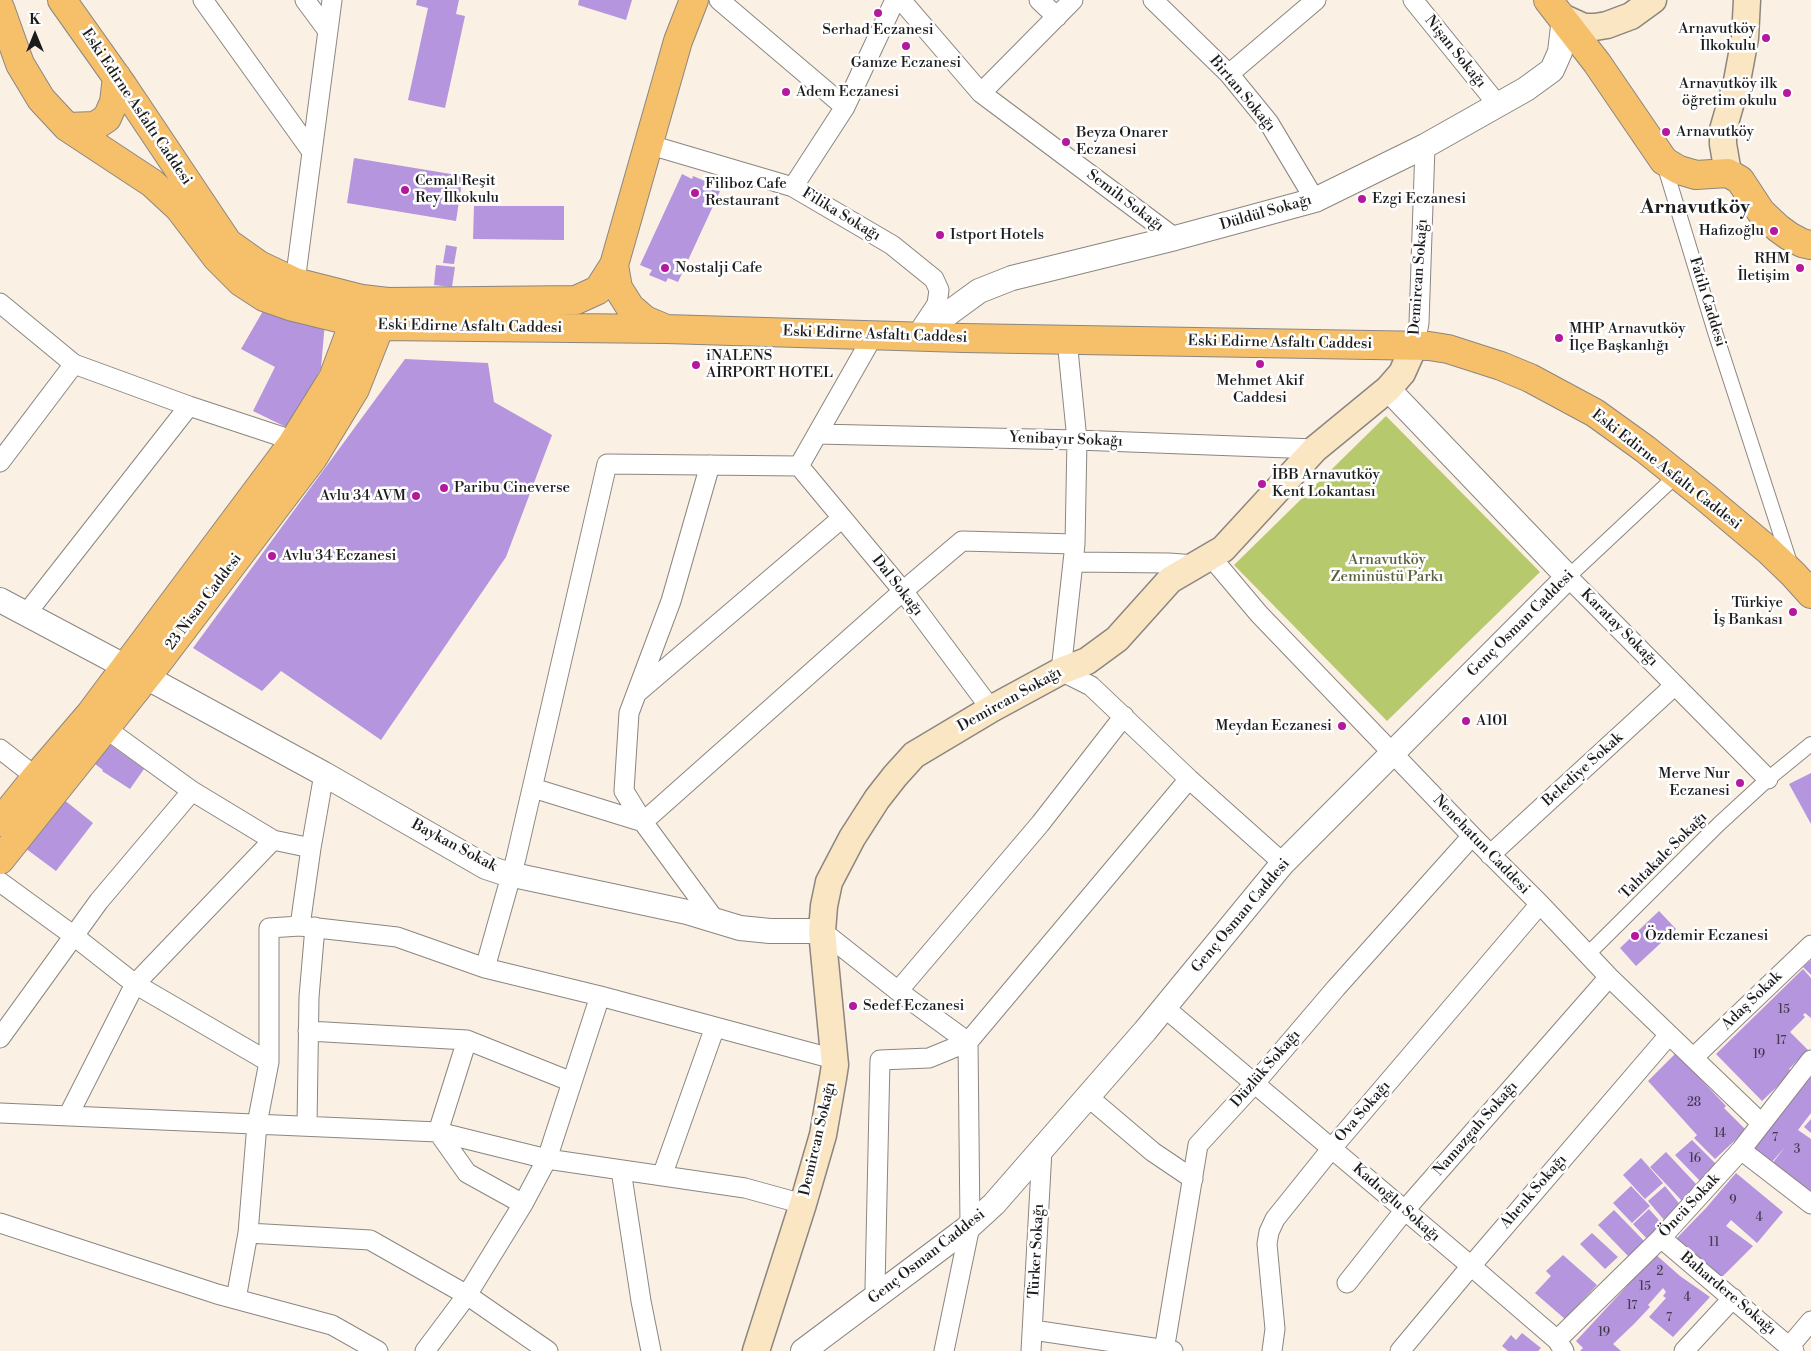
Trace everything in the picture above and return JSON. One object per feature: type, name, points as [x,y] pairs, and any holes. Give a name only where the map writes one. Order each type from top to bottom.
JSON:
[{"type":"main road","name":"Eski Edirne Asfaltı Caddesi","points":[[62,0],[117,77],[228,243],[259,265],[295,282],[362,299],[388,302],[576,300],[598,290],[614,265]]},
{"type":"main road","points":[[666,329],[645,320],[630,307],[618,288],[614,265],[647,144],[678,41],[694,0]]},
{"type":"main road","points":[[1556,9],[1584,27],[1595,28],[1631,16],[1653,0]]},
{"type":"main road","points":[[1728,173],[1723,144],[1724,130],[1737,81],[1745,38],[1747,0]]},
{"type":"main road","name":"Fatih Caddesi","points":[[1556,9],[1598,62],[1664,161]]},
{"type":"main road","name":"Eski Edirne Asfaltı Caddesi","points":[[4,15],[20,64],[41,99],[67,127],[152,183],[179,208],[217,258],[241,282],[264,297],[293,307],[367,324],[666,329],[1067,340],[1415,344],[1448,350],[1501,366],[1530,378],[1595,413],[1677,475],[1768,550],[1794,574],[1811,594]]},
{"type":"main road","points":[[67,127],[95,126],[108,118],[114,102],[117,77]]},
{"type":"main road","points":[[1664,161],[1679,170],[1696,175],[1728,173],[1740,180],[1761,212],[1778,228],[1808,250]]},
{"type":"main road","name":"23 Nisan Caddesi","points":[[0,860],[105,728],[136,672],[295,441],[367,324]]},
{"type":"main road","name":"23 Nisan Caddesi","points":[[0,822],[91,714],[136,672],[313,458],[355,389],[367,324]]},
{"type":"main road","name":"Demircan Sokağı","points":[[756,1351],[803,1204],[822,1135],[833,1078],[834,1059],[822,931],[824,906],[829,882],[852,838],[877,799],[914,755],[991,709],[1061,671],[1087,662],[1117,639],[1170,580],[1223,549],[1315,449],[1388,389],[1402,373],[1415,344]]},
{"type":"street","points":[[203,0],[312,152]]},
{"type":"street","points":[[305,0],[328,31]]},
{"type":"street","points":[[295,282],[332,0]]},
{"type":"street","points":[[719,0],[845,107]]},
{"type":"street","points":[[794,187],[845,107],[896,0]]},
{"type":"street","name":"Semih Sokağı","points":[[901,0],[981,94],[1175,238]]},
{"type":"street","points":[[1038,0],[1056,17]]},
{"type":"street","points":[[981,94],[1073,0]]},
{"type":"street","name":"Birtan Sokağı","points":[[1153,0],[1229,74],[1269,124],[1315,200]]},
{"type":"street","points":[[1229,74],[1316,0]]},
{"type":"street","name":"Nişan Sokağı","points":[[1413,0],[1498,105]]},
{"type":"street","name":"Düldül Sokağı","points":[[916,337],[978,291],[1012,278],[1175,238],[1315,200],[1425,146],[1526,89],[1552,70],[1560,52],[1556,9]]},
{"type":"street","name":"Filika Sokağı","points":[[647,144],[794,187],[892,244],[934,279],[939,290],[937,304],[916,337]]},
{"type":"street","name":"Demircan Sokağı","points":[[1415,344],[1419,323],[1425,146]]},
{"type":"street","name":"Fatih Caddesi","points":[[1664,161],[1716,332],[1794,574]]},
{"type":"street","points":[[0,303],[74,364],[295,441]]},
{"type":"street","points":[[485,968],[512,875],[607,464],[799,466],[873,336]]},
{"type":"street","points":[[1067,340],[1077,440],[1074,553],[1061,671],[1091,686],[1189,780],[1282,863]]},
{"type":"street","points":[[1,459],[74,364]]},
{"type":"street","name":"Karatay Sokağı","points":[[1388,389],[1568,577],[1768,780]]},
{"type":"street","points":[[26,614],[190,406]]},
{"type":"street","name":"Yenibayır Sokağı","points":[[818,434],[1077,440],[1315,449]]},
{"type":"street","points":[[710,465],[671,601],[629,713],[624,791],[643,822],[715,920]]},
{"type":"street","name":"Dal Sokağı","points":[[799,466],[903,591],[991,709]]},
{"type":"street","name":"Genç Osman Caddesi","points":[[803,1351],[970,1226],[994,1204],[1165,1008],[1282,863],[1568,577],[1677,475]]},
{"type":"street","points":[[637,693],[842,518]]},
{"type":"street","points":[[643,822],[962,541],[1169,563],[1203,561]]},
{"type":"street","name":"Nenehatun Caddesi","points":[[1203,561],[1259,614],[1609,977],[1694,1057],[1739,1104],[1761,1123]]},
{"type":"street","name":"Baykan Sokak","points":[[0,600],[324,774],[486,866],[512,875],[653,905],[740,928],[770,931],[822,931]]},
{"type":"street","name":"Belediye Sokak","points":[[1490,855],[1675,685]]},
{"type":"street","points":[[898,991],[1040,824],[1124,716]]},
{"type":"street","points":[[105,728],[192,791],[273,840],[311,848]]},
{"type":"street","name":"Tahtakale Sokağı","points":[[1588,954],[1719,824],[1811,744]]},
{"type":"street","points":[[0,749],[36,777]]},
{"type":"street","points":[[307,1126],[308,926],[311,848],[324,774]]},
{"type":"street","points":[[878,1295],[875,1287],[880,1060],[929,1058],[968,1042],[1189,780]]},
{"type":"street","points":[[533,788],[643,822]]},
{"type":"street","points":[[0,1038],[99,901],[192,791]]},
{"type":"street","name":"Düzlük Sokağı","points":[[1167,1350],[1198,1145],[1255,1083],[1336,988],[1472,836]]},
{"type":"street","points":[[68,1116],[135,984],[273,840]]},
{"type":"street","points":[[0,882],[74,936],[135,984],[268,1062]]},
{"type":"street","name":"Ova Sokağı","points":[[1272,1351],[1274,1329],[1267,1244],[1274,1219],[1540,904]]},
{"type":"street","points":[[236,1299],[248,1233],[257,1124],[268,1062],[268,928],[308,926],[397,937],[485,968],[600,996],[834,1059]]},
{"type":"street","points":[[822,931],[898,991],[968,1042]]},
{"type":"street","name":"Adaş Sokak","points":[[1694,1057],[1811,945]]},
{"type":"street","name":"Namazgah Sokağı","points":[[1347,1283],[1404,1211],[1609,977]]},
{"type":"street","points":[[425,1351],[466,1295],[523,1204],[547,1159],[600,996]]},
{"type":"street","name":"Kadıoğlu Sokağı","points":[[1165,1008],[1471,1266],[1561,1346]]},
{"type":"street","points":[[662,1176],[715,1027]]},
{"type":"street","points":[[308,1031],[467,1040],[572,1082]]},
{"type":"street","name":"Ahenk Sokağı","points":[[1400,1351],[1669,1035]]},
{"type":"street","points":[[438,1132],[467,1040]]},
{"type":"street","points":[[944,1351],[970,1226],[968,1042]]},
{"type":"street","name":"Öncü Sokak","points":[[1561,1346],[1741,1150],[1811,1060]]},
{"type":"street","points":[[1087,1096],[1153,1152],[1192,1179]]},
{"type":"street","points":[[0,1113],[438,1132],[547,1159],[744,1188],[803,1204]]},
{"type":"street","points":[[438,1132],[467,1173],[523,1204]]},
{"type":"street","name":"Türker Sokağı","points":[[1031,1351],[1042,1150]]},
{"type":"street","points":[[1741,1150],[1811,1204]]},
{"type":"street","points":[[621,1170],[641,1301],[651,1351]]},
{"type":"street","points":[[0,1223],[236,1299],[332,1326],[378,1351]]},
{"type":"street","points":[[248,1233],[370,1240],[466,1295],[548,1351]]},
{"type":"street","name":"Bahardere Sokağı","points":[[1661,1238],[1792,1349]]},
{"type":"street","points":[[1684,1351],[1733,1298]]},
{"type":"street","points":[[1792,1349],[1811,1322]]},
{"type":"street","points":[[1033,1330],[1167,1350]]},
{"type":"green space","name":"Arnavutköy Zeminüstü Parkı","points":[[1386,416],[1540,572],[1387,721],[1234,565]]},
{"type":"building","points":[[417,0],[459,0],[456,14],[465,16],[445,108],[408,100],[428,8],[416,5]]},
{"type":"building","points":[[579,0],[632,0],[626,20],[578,5]]},
{"type":"building","name":"Cemal Reşit Rey İlkokulu","points":[[354,158],[463,176],[456,221],[347,203]]},
{"type":"building","points":[[682,174],[692,179],[693,176],[712,184],[711,187],[720,191],[678,282],[668,278],[666,282],[649,275],[652,270],[640,265]]},
{"type":"building","points":[[474,206],[564,206],[564,240],[473,239]]},
{"type":"building","points":[[446,245],[457,247],[454,264],[443,263]]},
{"type":"building","points":[[436,265],[455,267],[452,287],[434,285]]},
{"type":"building","points":[[263,311],[325,322],[321,368],[290,429],[253,411],[275,367],[241,349]]},
{"type":"building","name":"Avlu 34 AVM","points":[[405,359],[488,363],[494,402],[552,435],[506,557],[381,740],[281,671],[262,691],[193,648]]},
{"type":"building","points":[[105,741],[144,769],[130,789],[102,771],[91,761]]},
{"type":"building","points":[[1811,773],[1811,824],[1789,784]]},
{"type":"building","points":[[63,799],[93,823],[56,871],[25,848]]},
{"type":"building","points":[[1659,911],[1676,929],[1636,966],[1620,948]]},
{"type":"building","points":[[1811,960],[1811,975],[1803,967]]},
{"type":"building","points":[[1803,969],[1811,978],[1811,1018],[1805,1013],[1803,1015],[1805,1017],[1790,1032],[1808,1050],[1789,1069],[1792,1072],[1762,1101],[1716,1054]]},
{"type":"building","points":[[1676,1053],[1746,1130],[1715,1159],[1694,1138],[1697,1135],[1648,1081]]},
{"type":"building","points":[[1809,1076],[1811,1078],[1811,1113],[1798,1130],[1811,1139],[1811,1194],[1771,1165],[1785,1147],[1771,1163],[1751,1147]]},
{"type":"building","points":[[1811,1119],[1811,1133],[1804,1127]]},
{"type":"building","points":[[1692,1140],[1719,1167],[1701,1182],[1675,1155]]},
{"type":"building","points":[[1666,1152],[1697,1185],[1682,1201],[1650,1167]]},
{"type":"building","points":[[1641,1158],[1663,1183],[1645,1199],[1623,1175]]},
{"type":"building","points":[[1736,1173],[1783,1212],[1757,1243],[1731,1220],[1726,1226],[1753,1246],[1721,1278],[1675,1240]]},
{"type":"building","points":[[1631,1186],[1650,1206],[1632,1223],[1613,1203]]},
{"type":"building","points":[[1665,1186],[1682,1207],[1665,1221],[1648,1201]]},
{"type":"building","points":[[1649,1209],[1665,1227],[1650,1242],[1633,1224]]},
{"type":"building","points":[[1614,1210],[1646,1243],[1630,1258],[1598,1225]]},
{"type":"building","points":[[1592,1233],[1618,1257],[1605,1269],[1580,1244]]},
{"type":"building","points":[[1654,1253],[1680,1276],[1710,1297],[1673,1337],[1649,1317],[1666,1298],[1663,1296],[1666,1292],[1663,1288],[1648,1305],[1650,1307],[1613,1344],[1621,1351],[1580,1351],[1583,1348],[1576,1341],[1627,1286],[1625,1284]]},
{"type":"building","points":[[1563,1255],[1597,1285],[1565,1319],[1535,1293],[1551,1276],[1546,1271]]},
{"type":"building","points":[[1522,1333],[1541,1348],[1538,1351],[1508,1351],[1502,1346],[1511,1335],[1516,1340]]},
{"type":"place","name":"Serhad Eczanesi","points":[[878,13]]},
{"type":"place","name":"Arnavutköy İlkokulu","points":[[1766,38]]},
{"type":"place","name":"Gamze Eczanesi","points":[[906,46]]},
{"type":"place","name":"Adem Eczanesi","points":[[786,92]]},
{"type":"place","name":"Arnavutköy ilk öğretim okulu","points":[[1787,93]]},
{"type":"place","name":"Arnavutköy","points":[[1666,132]]},
{"type":"place","name":"Beyza Onarer Eczanesi","points":[[1066,142]]},
{"type":"place","name":"Cemal Reşit Rey İlkokulu","points":[[405,190]]},
{"type":"place","name":"Filiboz Cafe Restaurant","points":[[695,193]]},
{"type":"place","name":"Ezgi Eczanesi","points":[[1362,199]]},
{"type":"place","name":"Hafizoğlu","points":[[1774,231]]},
{"type":"place","name":"Istport Hotels","points":[[940,235]]},
{"type":"place","name":"Nostalji Cafe","points":[[665,268]]},
{"type":"place","name":"RHM İletişim","points":[[1800,268]]},
{"type":"place","name":"MHP Arnavutköy İlçe Başkanlığı","points":[[1559,338]]},
{"type":"place","name":"Mehmet Akif Caddesi","points":[[1260,364]]},
{"type":"place","name":"iNALENS AİRPORT HOTEL","points":[[696,365]]},
{"type":"place","name":"İBB Arnavutköy Kent Lokantası","points":[[1262,484]]},
{"type":"place","name":"Paribu Cineverse","points":[[444,488]]},
{"type":"place","name":"Avlu 34 AVM","points":[[416,496]]},
{"type":"place","name":"Avlu 34 Eczanesi","points":[[272,556]]},
{"type":"place","name":"Türkiye İş Bankası","points":[[1793,612]]},
{"type":"place","name":"A101","points":[[1466,721]]},
{"type":"place","name":"Meydan Eczanesi","points":[[1342,726]]},
{"type":"place","name":"Merve Nur Eczanesi","points":[[1740,783]]},
{"type":"place","name":"Özdemir Eczanesi","points":[[1635,936]]},
{"type":"place","name":"Sedef Eczanesi","points":[[853,1006]]},
{"type":"district","name":"Arnavutköy","points":[[1695,208]]}]
